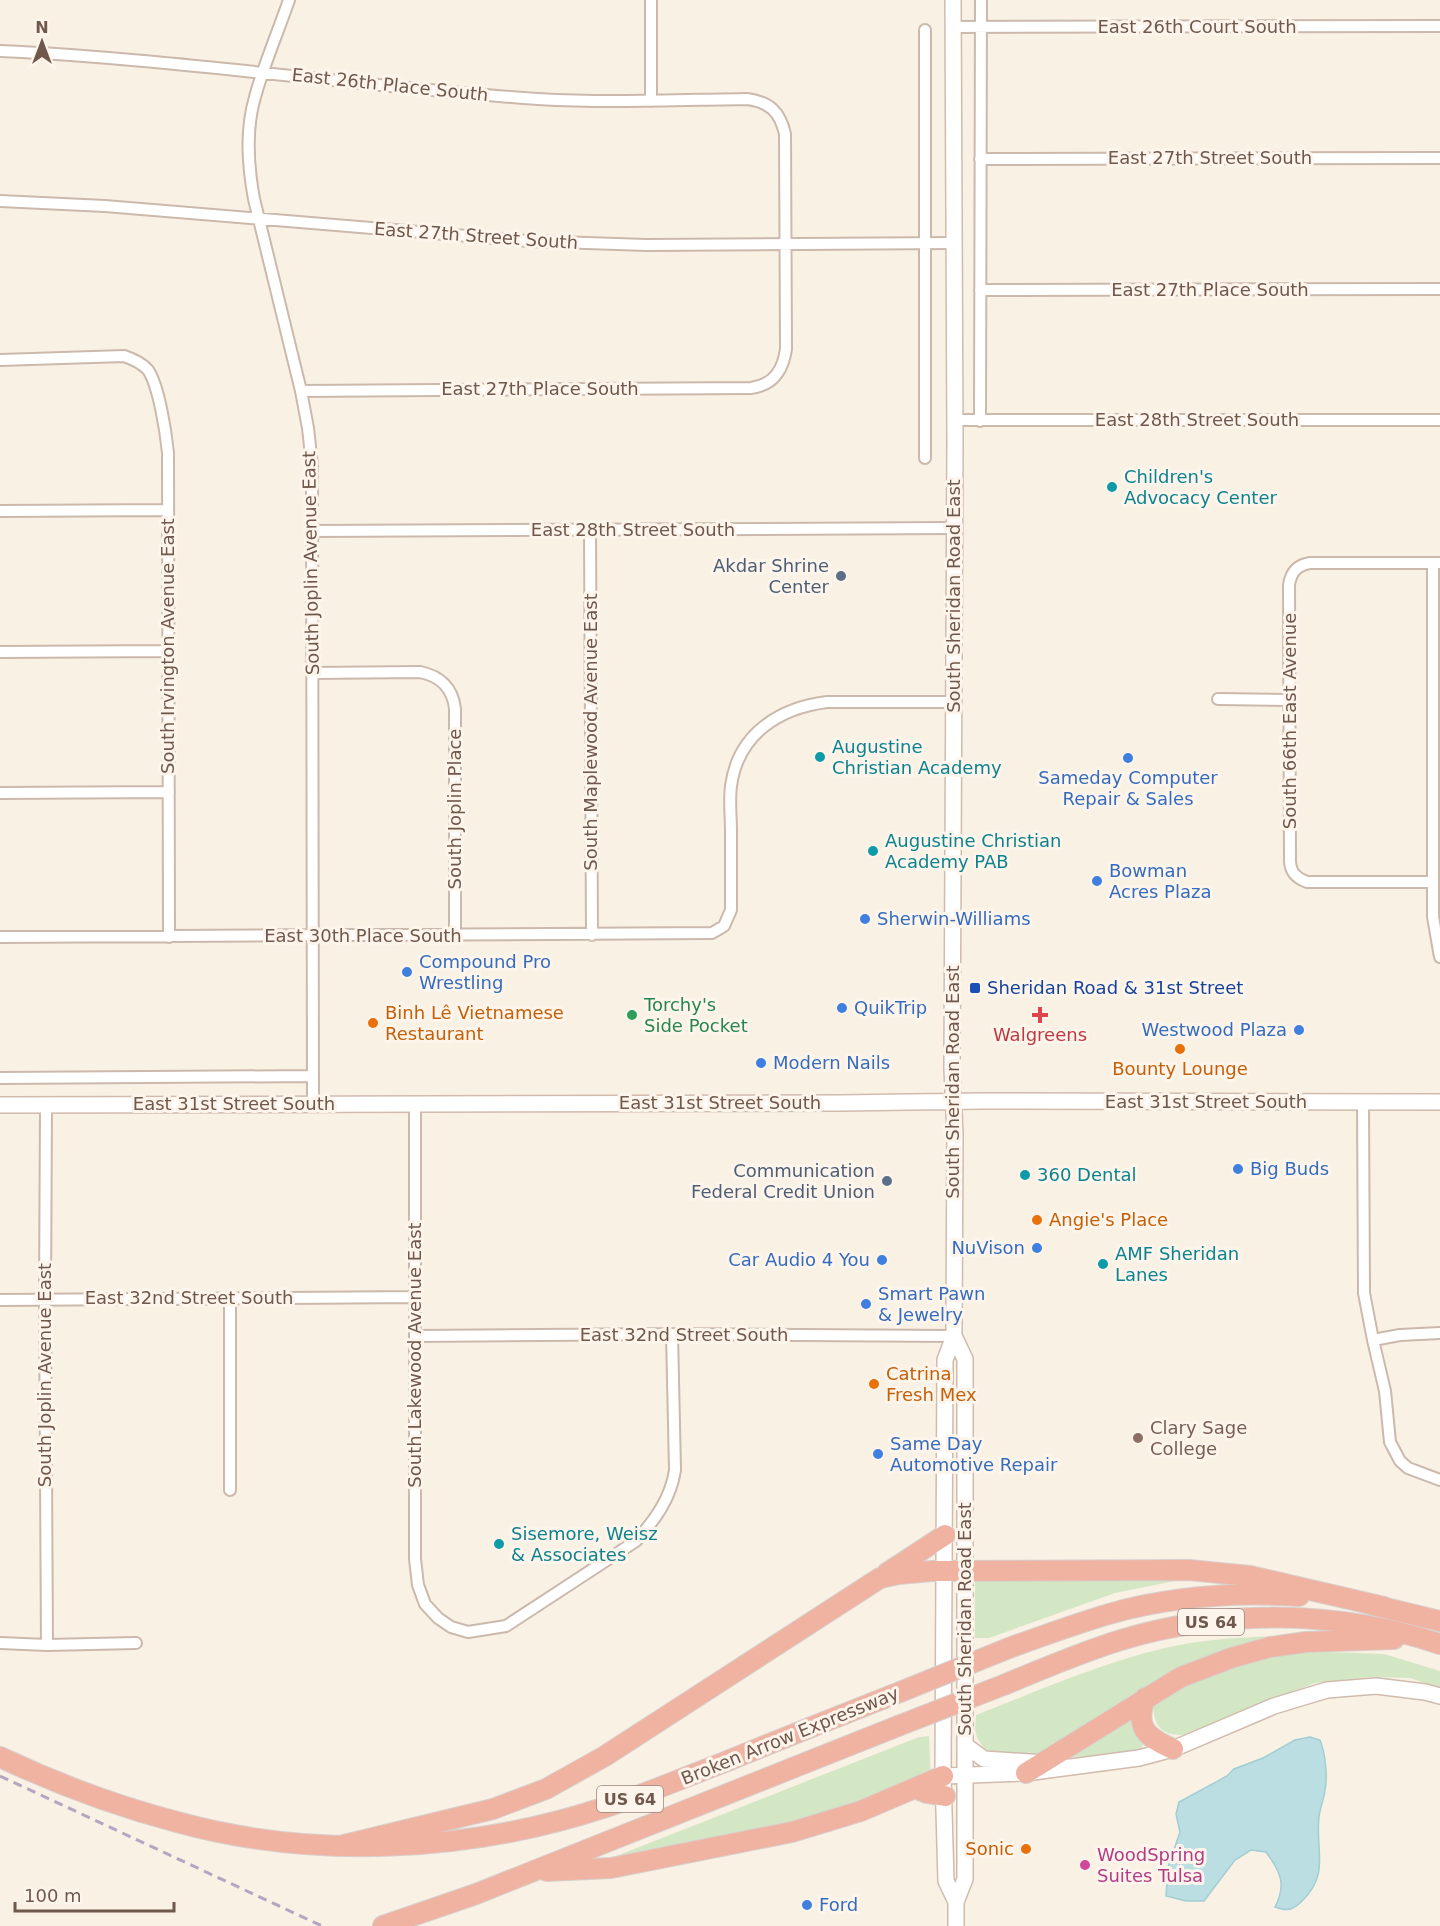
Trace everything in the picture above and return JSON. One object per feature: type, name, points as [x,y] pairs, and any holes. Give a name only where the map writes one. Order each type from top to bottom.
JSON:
[{"type":"highway","points":[[344,1845],[493,1809],[546,1789],[605,1756],[945,1535]]},
{"type":"highway","points":[[880,1578],[915,1572],[944,1571],[1189,1570],[1250,1576],[1384,1607]]},
{"type":"highway","name":"Broken Arrow Expressway","points":[[0,1758],[77,1790],[179,1823],[261,1839],[344,1845],[452,1841],[552,1822],[605,1808],[1009,1648],[1109,1614],[1182,1600],[1241,1595],[1286,1595],[1384,1607],[1440,1622]]},
{"type":"highway","name":"Broken Arrow Expressway","points":[[383,1926],[418,1916],[1121,1640],[1219,1620],[1298,1618],[1370,1626],[1432,1641]]},
{"type":"highway","points":[[1034,1768],[1181,1677],[1231,1658],[1270,1647],[1306,1642],[1432,1641]]},
{"type":"highway","points":[[1145,1698],[1141,1716],[1145,1732],[1158,1742],[1173,1749]]},
{"type":"highway","points":[[532,1871],[611,1868],[752,1842],[834,1820],[917,1789],[927,1793],[944,1786]]},
{"type":"main road","name":"South Sheridan Road East","points":[[953,0],[954,1336],[945,1360],[944,1786],[946,1881],[956,1902]]},
{"type":"main road","name":"East 31st Street South","points":[[0,1105],[1440,1102]]},
{"type":"main road","name":"South Sheridan Road East","points":[[954,1336],[965,1359],[966,1879],[956,1902],[956,1926]]},
{"type":"main road","points":[[944,1786],[965,1775],[1112,1763],[1173,1749],[1274,1706],[1327,1690],[1376,1686],[1440,1696]]},
{"type":"main road","points":[[965,1745],[984,1760],[1034,1768]]},
{"type":"street","name":"South Joplin Avenue East","points":[[289,0],[254,99],[248,149],[254,200],[301,391],[312,465],[313,1104]]},
{"type":"street","points":[[651,0],[651,101]]},
{"type":"street","points":[[980,421],[981,0]]},
{"type":"street","name":"East 26th Court South","points":[[953,27],[1440,27]]},
{"type":"street","points":[[925,30],[925,458]]},
{"type":"street","name":"East 26th Place South","points":[[0,51],[189,64],[540,99],[651,101],[747,99],[759,101],[777,111],[785,134],[787,244]]},
{"type":"street","name":"East 27th Street South","points":[[980,159],[1440,158]]},
{"type":"street","name":"East 27th Street South","points":[[0,201],[105,206],[528,241],[646,245],[953,243]]},
{"type":"street","name":"East 27th Place South","points":[[301,391],[751,388],[766,384],[777,376],[784,363],[787,244]]},
{"type":"street","name":"East 27th Place South","points":[[980,290],[1440,289]]},
{"type":"street","name":"South Irvington Avenue East","points":[[0,360],[114,355],[132,358],[147,369],[152,379],[164,424],[168,453],[169,937]]},
{"type":"street","name":"East 28th Street South","points":[[955,420],[1440,420]]},
{"type":"street","points":[[0,511],[168,510]]},
{"type":"street","name":"East 28th Street South","points":[[312,531],[954,528]]},
{"type":"street","name":"South Maplewood Avenue East","points":[[590,530],[592,935]]},
{"type":"street","name":"South 66th East Avenue","points":[[1433,882],[1313,882],[1302,880],[1294,874],[1290,860],[1289,585],[1290,578],[1297,568],[1310,563],[1437,563]]},
{"type":"street","points":[[1437,563],[1433,917],[1440,957]]},
{"type":"street","points":[[0,652],[168,651]]},
{"type":"street","name":"South Joplin Place","points":[[312,673],[420,672],[437,677],[446,685],[453,697],[455,709],[456,935]]},
{"type":"street","points":[[1218,699],[1290,700]]},
{"type":"street","name":"East 30th Place South","points":[[0,938],[701,935],[719,931],[724,926],[731,910],[730,802],[734,774],[743,750],[758,731],[785,712],[802,706],[827,702],[953,702]]},
{"type":"street","points":[[0,793],[169,792]]},
{"type":"street","name":"East 31st Street South","points":[[0,1078],[313,1076]]},
{"type":"street","points":[[1363,1102],[1366,1306],[1385,1391],[1388,1432],[1393,1452],[1407,1468],[1440,1480]]},
{"type":"street","name":"South Lakewood Avenue East","points":[[415,1103],[415,1559],[418,1585],[425,1604],[444,1623],[468,1632],[506,1626],[636,1540],[653,1522],[673,1485],[675,1470],[672,1334]]},
{"type":"street","name":"South Joplin Avenue East","points":[[46,1105],[47,1645]]},
{"type":"street","name":"East 32nd Street South","points":[[0,1300],[415,1297]]},
{"type":"street","points":[[230,1298],[230,1490]]},
{"type":"street","points":[[1373,1340],[1400,1335],[1440,1333]]},
{"type":"street","name":"East 32nd Street South","points":[[415,1336],[672,1334],[954,1336]]},
{"type":"street","points":[[0,1643],[47,1645],[136,1643]]},
{"type":"green space","points":[[980,1576],[1190,1578],[1115,1593],[989,1638],[975,1638],[975,1581]]},
{"type":"green space","points":[[1283,1636],[1259,1645],[1037,1756],[993,1753],[984,1748],[977,1738],[976,1715],[1117,1661],[1194,1642]]},
{"type":"green space","points":[[1302,1651],[1384,1654],[1440,1671],[1440,1688],[1410,1678],[1370,1677],[1315,1683],[1182,1735],[1168,1733],[1159,1727],[1153,1704],[1191,1681],[1257,1659]]},
{"type":"green space","points":[[1132,1717],[1144,1743],[1140,1750],[1126,1754],[1074,1757],[1072,1751]]},
{"type":"green space","points":[[929,1736],[931,1778],[803,1823],[611,1858],[919,1737]]},
{"type":"water","points":[[1310,1737],[1320,1740],[1325,1757],[1326,1778],[1318,1829],[1319,1872],[1310,1893],[1291,1909],[1275,1907],[1281,1891],[1278,1872],[1266,1852],[1251,1850],[1235,1860],[1204,1901],[1186,1901],[1166,1896],[1168,1867],[1180,1832],[1176,1814],[1179,1802],[1227,1776],[1234,1769],[1263,1758],[1295,1740]]},
{"type":"railway","points":[[0,1776],[322,1926]]},
{"type":"place","name":"Children's Advocacy Center","points":[[1112,487]]},
{"type":"place","name":"Akdar Shrine Center","points":[[841,576]]},
{"type":"place","name":"Augustine Christian Academy","points":[[820,757]]},
{"type":"place","name":"Sameday Computer Repair & Sales","points":[[1128,758]]},
{"type":"place","name":"Augustine Christian Academy PAB","points":[[873,851]]},
{"type":"place","name":"Bowman Acres Plaza","points":[[1097,881]]},
{"type":"place","name":"Sherwin-Williams","points":[[865,919]]},
{"type":"place","name":"Compound Pro Wrestling","points":[[407,972]]},
{"type":"place","name":"Sheridan Road & 31st Street","points":[[975,988]]},
{"type":"place","name":"QuikTrip","points":[[842,1008]]},
{"type":"place","name":"Torchy's Side Pocket","points":[[632,1015]]},
{"type":"place","name":"Walgreens","points":[[1040,1015]]},
{"type":"place","name":"Binh Lê Vietnamese Restaurant","points":[[373,1023]]},
{"type":"place","name":"Westwood Plaza","points":[[1299,1030]]},
{"type":"place","name":"Bounty Lounge","points":[[1180,1049]]},
{"type":"place","name":"Modern Nails","points":[[761,1063]]},
{"type":"place","name":"Big Buds","points":[[1238,1169]]},
{"type":"place","name":"360 Dental","points":[[1025,1175]]},
{"type":"place","name":"Communication Federal Credit Union","points":[[887,1181]]},
{"type":"place","name":"Angie's Place","points":[[1037,1220]]},
{"type":"place","name":"NuVison","points":[[1037,1248]]},
{"type":"place","name":"Car Audio 4 You","points":[[882,1260]]},
{"type":"place","name":"AMF Sheridan Lanes","points":[[1103,1264]]},
{"type":"place","name":"Smart Pawn & Jewelry","points":[[866,1304]]},
{"type":"place","name":"Catrina Fresh Mex","points":[[874,1384]]},
{"type":"place","name":"Clary Sage College","points":[[1138,1438]]},
{"type":"place","name":"Same Day Automotive Repair","points":[[878,1454]]},
{"type":"place","name":"Sisemore, Weisz & Associates","points":[[499,1544]]},
{"type":"place","name":"Sonic","points":[[1026,1849]]},
{"type":"place","name":"WoodSpring Suites Tulsa","points":[[1085,1865]]},
{"type":"place","name":"Ford","points":[[807,1905]]}]
